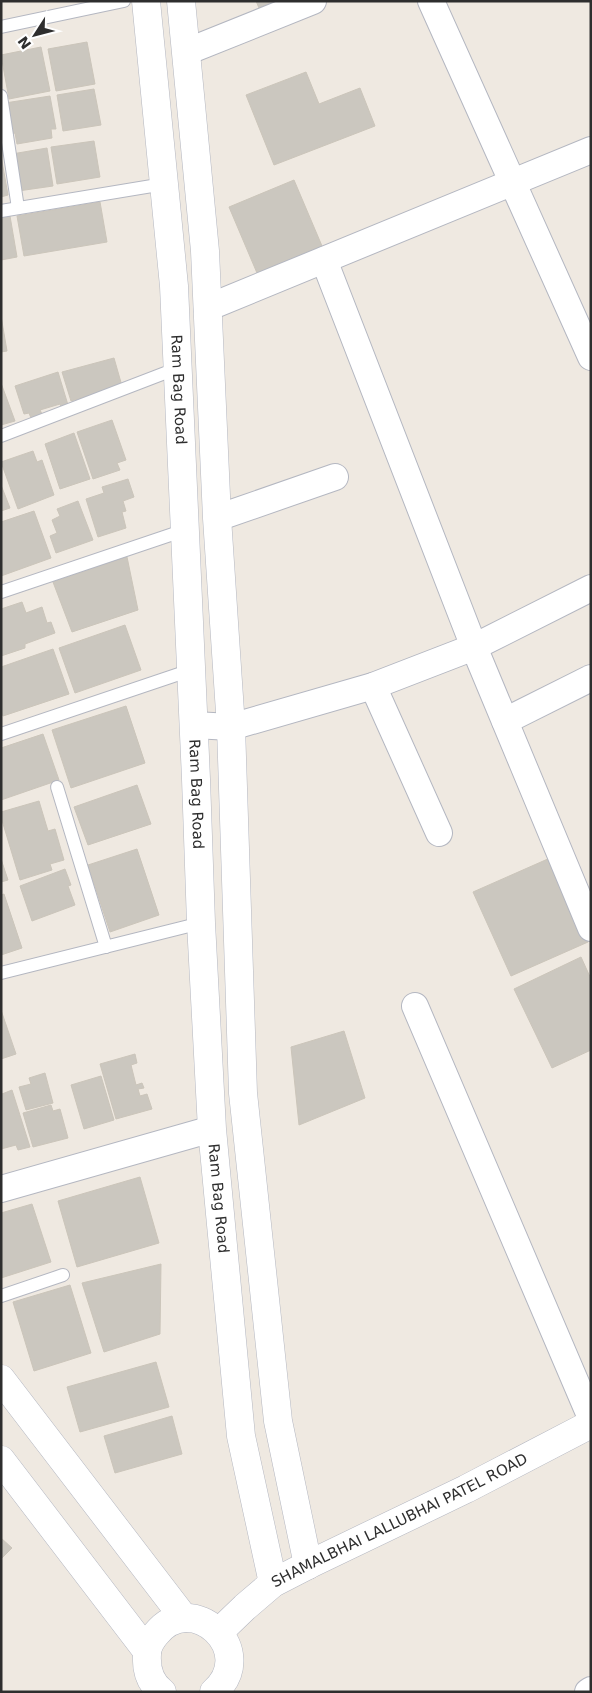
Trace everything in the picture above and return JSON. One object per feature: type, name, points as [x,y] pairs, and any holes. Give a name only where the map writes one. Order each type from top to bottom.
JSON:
[{"type":"street","name":"Ram Bag Road","points":[[146,1],[174,286],[201,923],[212,1129],[240,1436],[273,1583]]},
{"type":"street","points":[[181,1],[205,251],[217,518],[231,727],[243,1093],[278,1421],[308,1564]]},
{"type":"street","points":[[186,52],[313,1]]},
{"type":"street","points":[[431,1],[591,357]]},
{"type":"street","points":[[207,308],[591,150]]},
{"type":"street","points":[[324,260],[474,647],[591,928]]},
{"type":"street","points":[[217,518],[335,476]]},
{"type":"street","points":[[194,725],[231,727],[373,686],[474,647],[591,588]]},
{"type":"street","points":[[505,721],[591,678]]},
{"type":"street","points":[[373,686],[438,833]]},
{"type":"street","points":[[415,1006],[591,1418]]},
{"type":"street","points":[[1,1189],[212,1129]]},
{"type":"street","points":[[1,1379],[184,1618]]},
{"type":"street","name":"SHAMALBHAI LALLUBHAI PATEL ROAD","points":[[219,1632],[273,1583],[308,1564],[466,1489],[591,1424]]},
{"type":"street","points":[[1,1460],[147,1651]]},
{"type":"street","points":[[157,1690],[146,1664],[147,1651],[152,1639],[160,1629],[171,1621],[184,1618],[197,1619],[209,1624],[219,1632],[226,1643],[230,1656],[229,1669],[224,1681],[214,1692]]},
{"type":"lane","points":[[1,27],[124,1]]},
{"type":"lane","points":[[1,96],[18,208]]},
{"type":"lane","points":[[1,211],[164,184]]},
{"type":"lane","points":[[1,436],[178,368]]},
{"type":"lane","points":[[1,592],[185,530]]},
{"type":"lane","points":[[1,734],[191,670]]},
{"type":"lane","points":[[57,787],[106,947]]},
{"type":"lane","points":[[1,973],[201,923]]},
{"type":"lane","points":[[1,1296],[63,1275]]},
{"type":"building","points":[[256,1],[277,1],[259,8]]},
{"type":"building","points":[[87,42],[95,84],[56,91],[48,49]]},
{"type":"building","points":[[41,47],[50,91],[9,99],[1,55]]},
{"type":"building","points":[[306,72],[319,104],[360,88],[375,126],[274,165],[246,95]]},
{"type":"building","points":[[94,89],[101,125],[63,131],[57,95]]},
{"type":"building","points":[[50,96],[56,129],[51,129],[52,138],[17,144],[15,133],[10,134],[5,103]]},
{"type":"building","points":[[94,141],[100,177],[57,184],[51,147]]},
{"type":"building","points":[[47,148],[53,186],[18,191],[12,154]]},
{"type":"building","points":[[1,156],[8,195],[1,197]]},
{"type":"building","points":[[294,180],[322,246],[257,273],[229,207]]},
{"type":"building","points":[[100,202],[107,242],[24,256],[17,216]]},
{"type":"building","points":[[10,216],[17,257],[1,260],[1,217]]},
{"type":"building","points":[[1,316],[7,351],[1,352]]},
{"type":"building","points":[[114,358],[122,386],[71,401],[62,372]]},
{"type":"building","points":[[58,372],[68,405],[61,407],[60,404],[40,410],[42,414],[31,418],[29,413],[24,414],[15,386]]},
{"type":"building","points":[[1,383],[15,421],[1,425]]},
{"type":"building","points":[[112,420],[126,460],[117,463],[120,470],[93,479],[77,432]]},
{"type":"building","points":[[74,433],[90,479],[60,489],[45,444]]},
{"type":"building","points":[[33,451],[37,462],[42,460],[54,495],[18,509],[1,462]]},
{"type":"building","points":[[128,479],[134,497],[123,501],[126,511],[122,512],[126,528],[98,537],[86,499],[104,493],[102,487]]},
{"type":"building","points":[[1,485],[10,508],[1,511]]},
{"type":"building","points":[[78,501],[93,540],[56,553],[50,536],[57,533],[52,520],[60,516],[57,509]]},
{"type":"building","points":[[34,511],[51,558],[1,576],[1,522]]},
{"type":"building","points":[[127,557],[138,610],[72,632],[53,582]]},
{"type":"building","points":[[22,602],[26,613],[42,607],[47,623],[51,622],[55,633],[25,644],[25,648],[1,656],[1,609]]},
{"type":"building","points":[[125,625],[141,670],[75,693],[59,648]]},
{"type":"building","points":[[53,649],[69,694],[3,716],[1,711],[1,667]]},
{"type":"building","points":[[126,706],[145,763],[71,788],[52,730]]},
{"type":"building","points":[[43,734],[59,780],[1,800],[1,748]]},
{"type":"building","points":[[137,785],[151,824],[88,845],[74,807]]},
{"type":"building","points":[[39,801],[48,831],[55,829],[64,860],[50,864],[52,870],[20,880],[1,812]]},
{"type":"building","points":[[137,849],[159,915],[110,932],[88,865]]},
{"type":"building","points":[[550,858],[588,942],[511,976],[473,892]]},
{"type":"building","points":[[1,859],[8,880],[1,882]]},
{"type":"building","points":[[65,869],[71,885],[68,886],[75,905],[32,921],[20,886]]},
{"type":"building","points":[[4,894],[22,948],[1,955],[1,895]]},
{"type":"building","points":[[581,957],[591,979],[591,1050],[552,1068],[514,989]]},
{"type":"building","points":[[1,1010],[16,1054],[1,1059]]},
{"type":"building","points":[[344,1031],[365,1098],[299,1125],[291,1047]]},
{"type":"building","points":[[135,1054],[137,1063],[131,1065],[136,1085],[142,1083],[144,1088],[138,1089],[140,1096],[147,1094],[152,1109],[116,1119],[100,1064]]},
{"type":"building","points":[[45,1073],[53,1103],[26,1110],[19,1087],[31,1084],[29,1078]]},
{"type":"building","points":[[101,1076],[114,1120],[84,1129],[71,1085]]},
{"type":"building","points":[[12,1090],[30,1147],[18,1150],[16,1145],[1,1149],[1,1092],[2,1094]]},
{"type":"building","points":[[51,1105],[53,1111],[60,1109],[68,1138],[33,1147],[23,1113]]},
{"type":"building","points":[[140,1177],[159,1243],[77,1267],[58,1201]]},
{"type":"building","points":[[32,1204],[51,1262],[1,1278],[1,1213]]},
{"type":"building","points":[[161,1264],[160,1334],[104,1352],[82,1283]]},
{"type":"building","points":[[70,1285],[91,1353],[34,1371],[13,1302]]},
{"type":"building","points":[[156,1362],[169,1407],[80,1432],[67,1387]]},
{"type":"building","points":[[172,1416],[182,1454],[115,1473],[104,1436]]},
{"type":"building","points":[[1,1538],[12,1548],[1,1559]]}]
